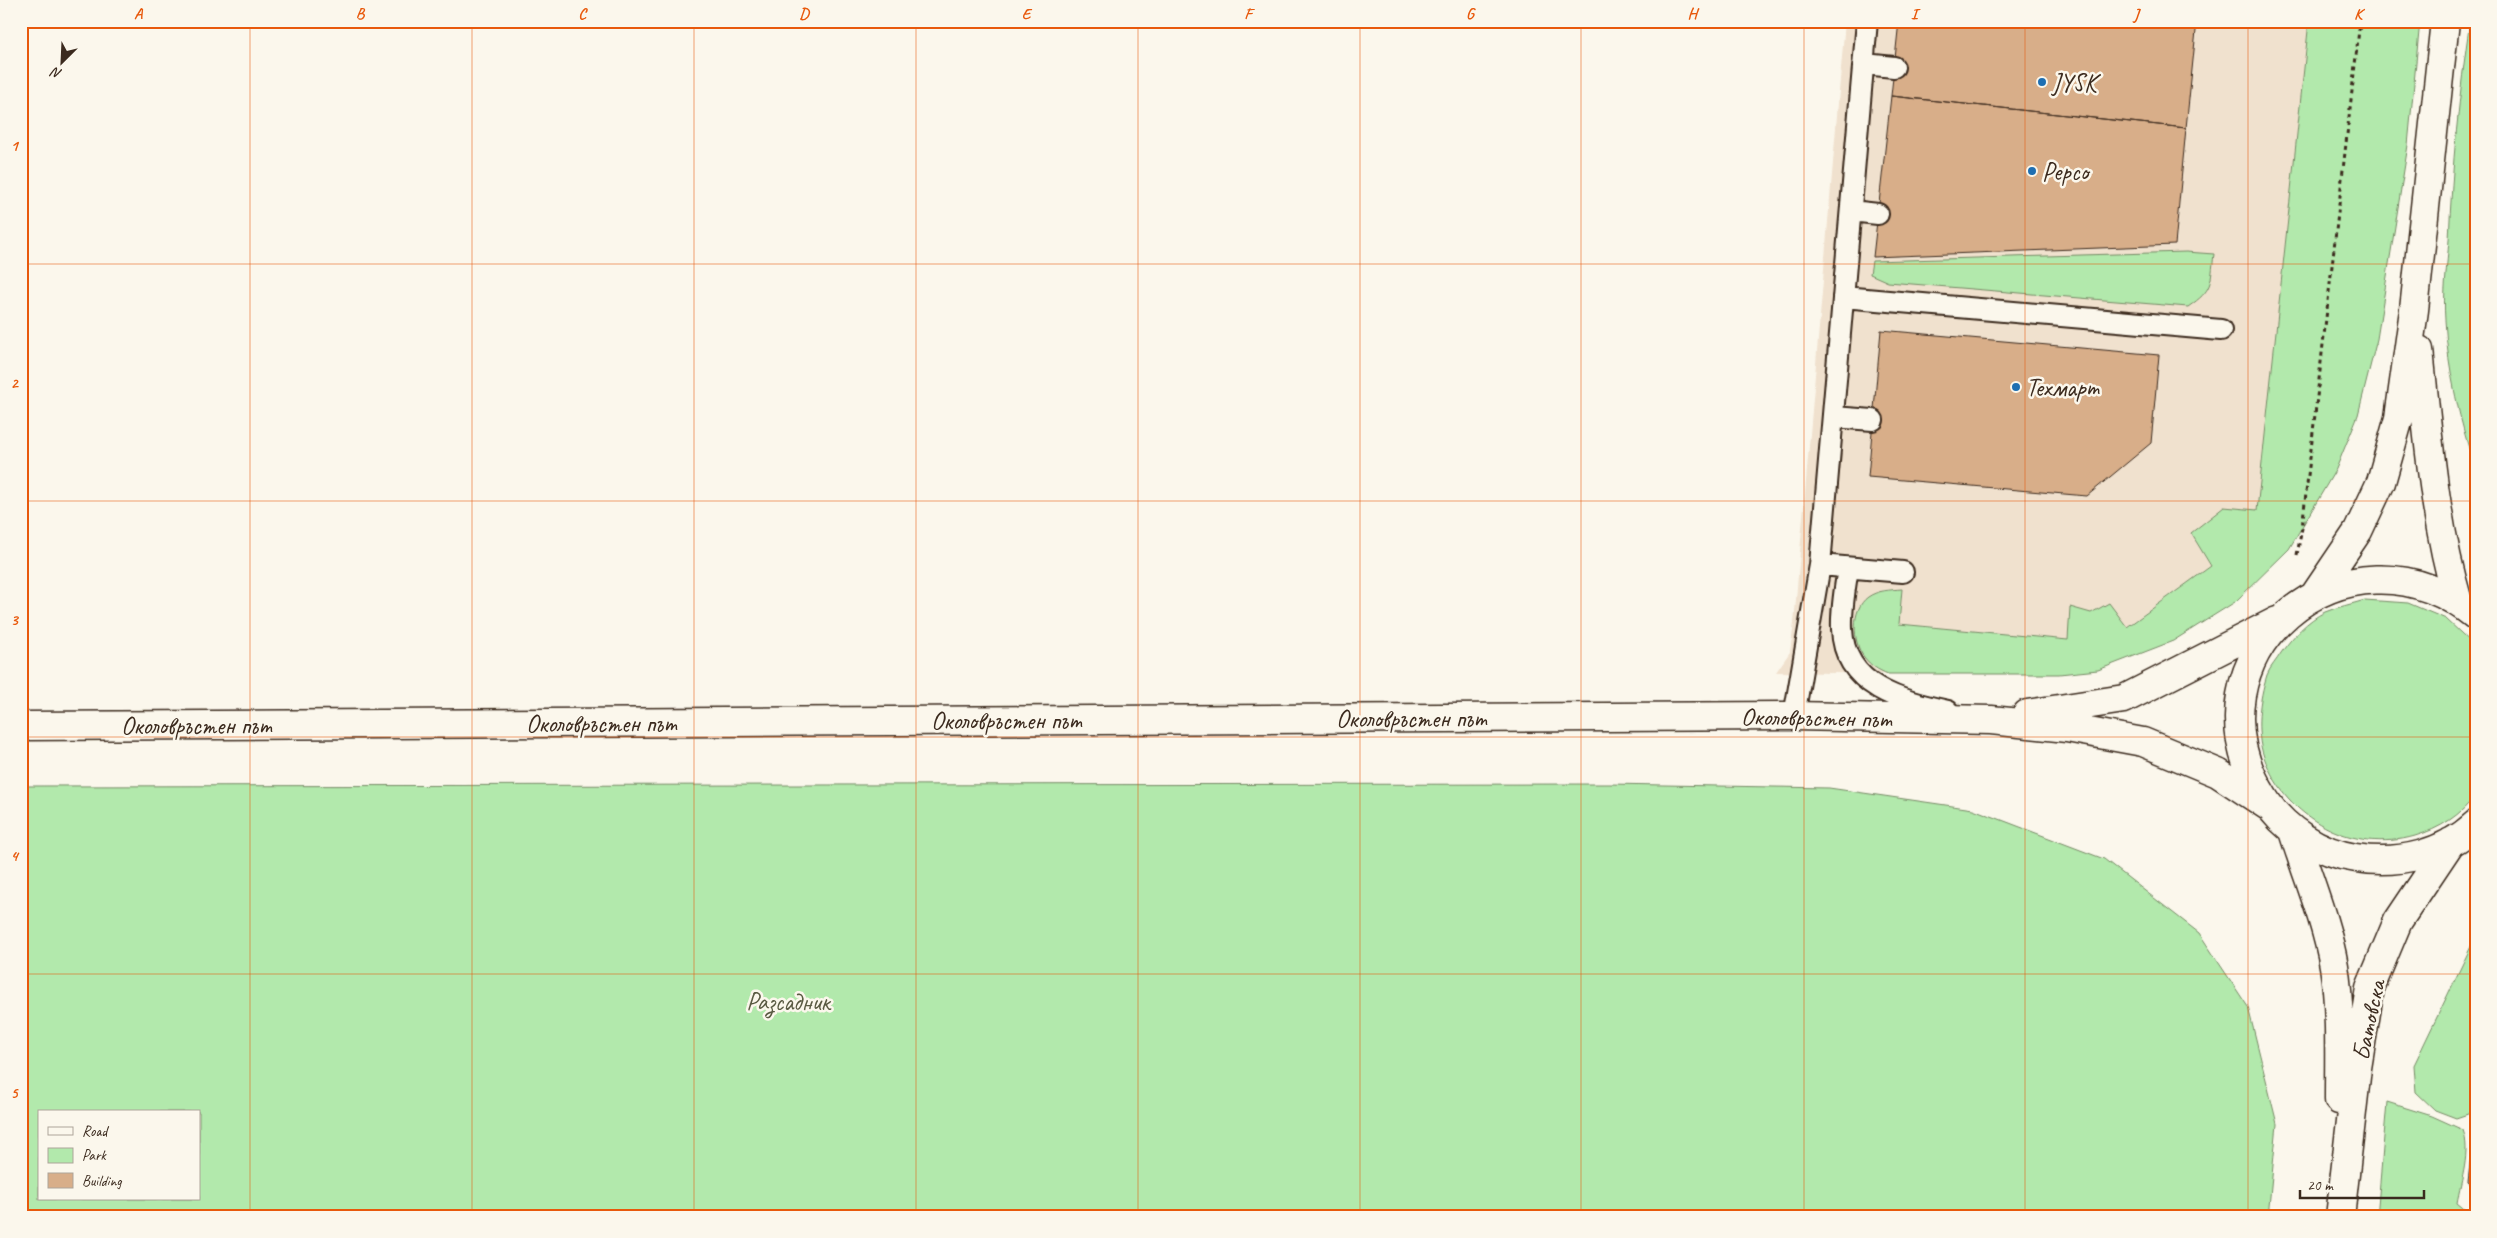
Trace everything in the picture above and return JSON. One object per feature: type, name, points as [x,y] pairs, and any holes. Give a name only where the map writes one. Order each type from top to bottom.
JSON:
[{"type":"main road","points":[[2314,596],[2358,531],[2382,482],[2399,418],[2414,310],[2445,21]]},
{"type":"main road","points":[[2414,310],[2436,504],[2444,556],[2467,609]]},
{"type":"main road","points":[[2467,609],[2424,586],[2387,579],[2349,583],[2314,596],[2284,617],[2270,631],[2249,667],[2240,708],[2239,729],[2246,762],[2257,788],[2268,806],[2294,830],[2330,851],[2371,860],[2392,861],[2412,857],[2469,830]]},
{"type":"main road","name":"Околовръстен път","points":[[1991,720],[2124,699],[2284,617]]},
{"type":"main road","name":"Околовръстен път","points":[[21,726],[1794,716],[1991,720],[2067,728],[2143,742],[2218,773],[2268,806]]},
{"type":"main road","name":"Батовска","points":[[2294,830],[2323,919],[2334,967],[2338,1016],[2340,1217]]},
{"type":"main road","name":"Батовска","points":[[2340,1217],[2357,1068],[2370,988],[2398,921],[2469,830]]},
{"type":"lane","points":[[1794,716],[1820,565],[1868,21]]},
{"type":"lane","points":[[1864,64],[1894,67]]},
{"type":"lane","points":[[1851,211],[1878,214]]},
{"type":"lane","points":[[1843,297],[2221,330]]},
{"type":"lane","points":[[1833,417],[1873,420]]},
{"type":"lane","points":[[1820,565],[1903,572]]},
{"type":"lane","points":[[1848,568],[1842,629],[1844,649],[1852,666],[1860,675],[1881,691],[1904,701],[1991,720]]},
{"type":"path","points":[[2296,558],[2302,528],[2360,21]]},
{"type":"shaded area","points":[[1845,21],[2309,21],[2257,511],[2191,533],[2211,566],[2127,627],[2109,604],[2091,613],[2069,640],[1898,624],[1902,589],[1883,590],[1875,669],[1888,674],[1776,672],[1790,652],[1794,623]]},
{"type":"green space","points":[[2309,21],[2420,21],[2408,145],[2377,339],[2358,415],[2336,469],[2289,549],[2235,602],[2173,641],[2098,670],[2059,674],[1888,674],[1881,671],[1867,660],[1860,651],[1855,626],[1856,617],[1862,602],[1876,593],[1902,589],[1899,624],[2068,640],[2070,607],[2091,613],[2109,603],[2127,627],[2211,566],[2191,533],[2224,507],[2257,510]]},
{"type":"green space","points":[[2470,21],[2476,21],[2476,471],[2452,378],[2445,310],[2454,157]]},
{"type":"green space","points":[[2186,252],[2214,254],[2211,279],[2207,290],[2188,307],[1888,282],[1870,274],[1872,261]]},
{"type":"green space","points":[[2365,600],[2408,603],[2446,619],[2476,647],[2476,794],[2457,815],[2441,825],[2415,836],[2392,840],[2368,840],[2346,835],[2324,827],[2305,814],[2288,798],[2274,779],[2261,747],[2259,716],[2264,685],[2270,669],[2285,647],[2295,635],[2319,615]]},
{"type":"green space","name":"Разсадник","points":[[1609,784],[1829,788],[1973,809],[2104,859],[2199,933],[2248,1007],[2277,1124],[2268,1217],[21,1217],[21,786]]},
{"type":"green space","points":[[2476,936],[2476,1104],[2468,1114],[2456,1118],[2435,1110],[2416,1092],[2414,1065]]},
{"type":"green space","points":[[2387,1102],[2432,1116],[2463,1130],[2466,1157],[2457,1203],[2474,1217],[2377,1217]]},
{"type":"building","name":"JYSK","points":[[1899,21],[2197,21],[2186,128],[1891,96]]},
{"type":"building","name":"Pepco","points":[[1891,96],[2186,128],[2175,245],[1873,257]]},
{"type":"building","name":"Техмарт","points":[[1881,330],[2159,355],[2151,443],[2087,496],[1868,477]]},
{"type":"building","points":[[2474,1128],[2476,1128],[2476,1188],[2468,1182]]},
{"type":"place","name":"JYSK","points":[[2042,82]]},
{"type":"place","name":"Pepco","points":[[2032,171]]},
{"type":"place","name":"Техмарт","points":[[2016,387]]}]
